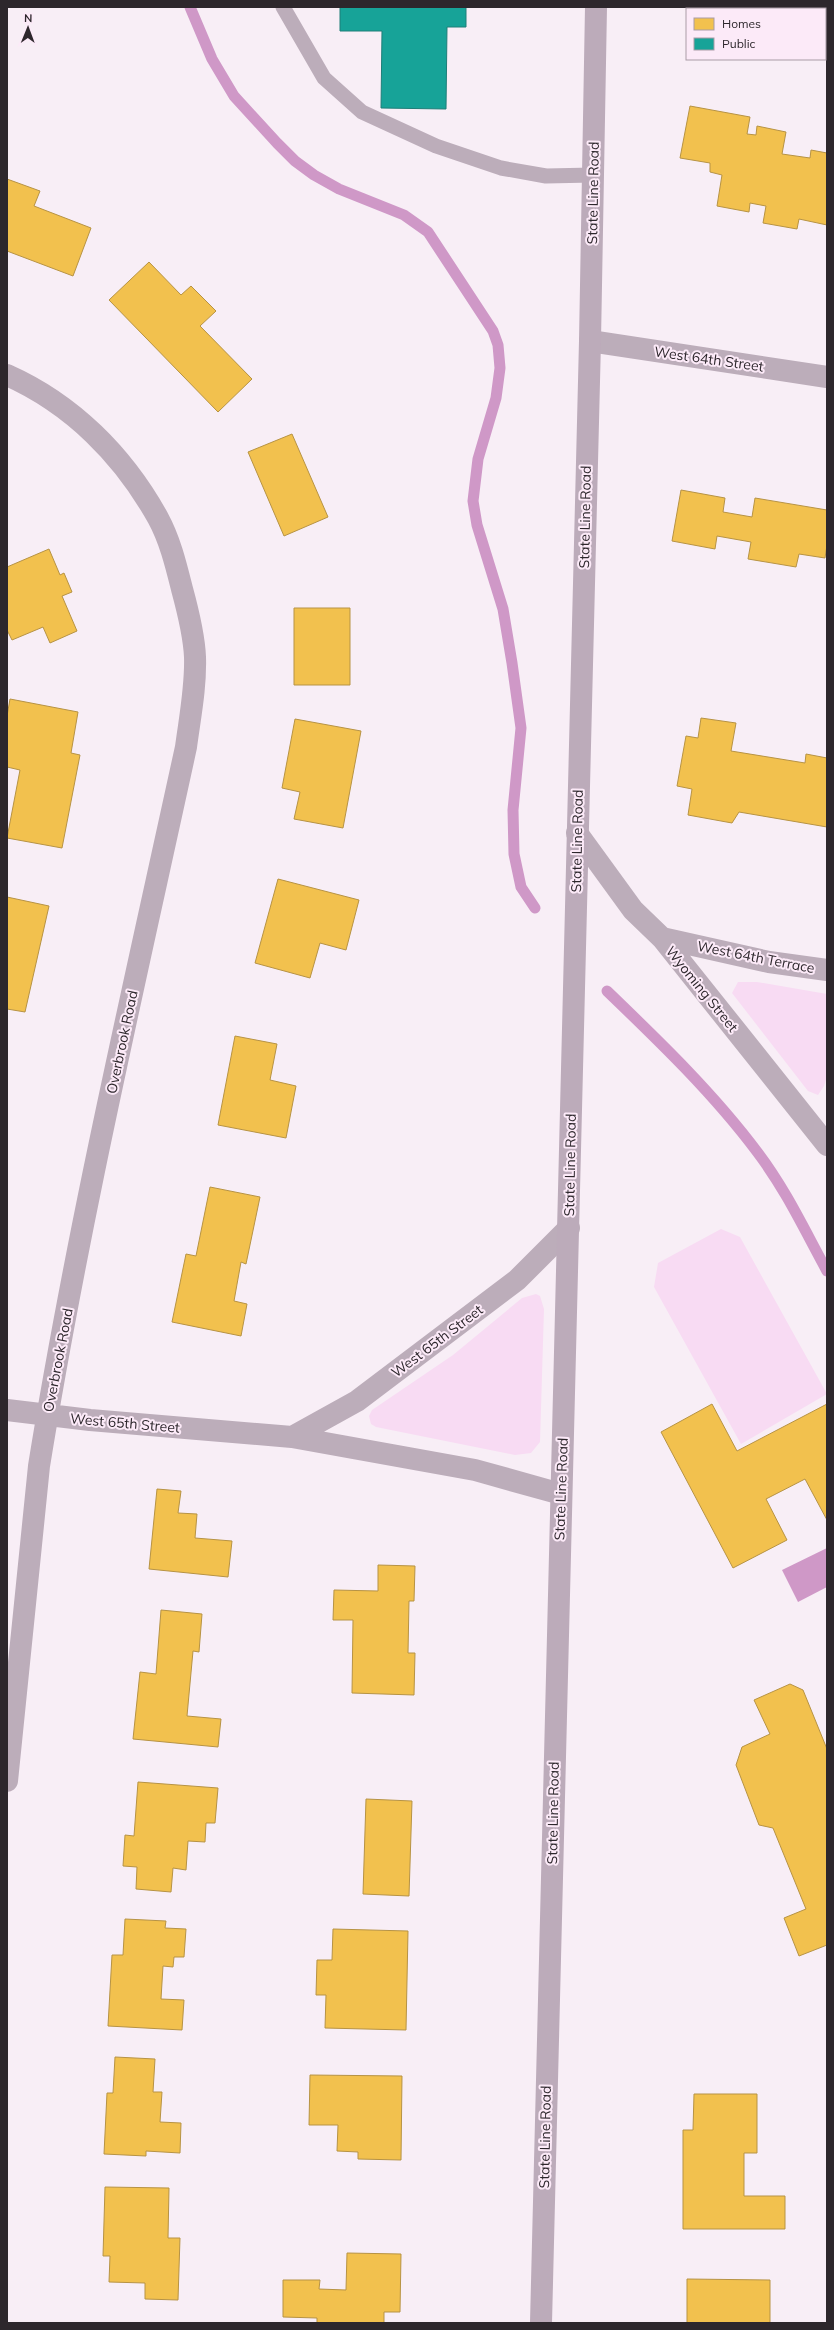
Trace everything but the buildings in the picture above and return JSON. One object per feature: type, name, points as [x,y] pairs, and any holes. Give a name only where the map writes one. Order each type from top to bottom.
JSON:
[{"type":"main road","name":"State Line Road","points":[[541,2323],[569,1228],[577,833],[590,341],[596,7]]},
{"type":"street","name":"West 64th Street","points":[[590,341],[827,377]]},
{"type":"street","name":"Overbrook Road","points":[[7,375],[70,412],[98,436],[123,465],[158,518],[173,553],[190,618],[195,657],[194,695],[186,747],[87,1203],[47,1415],[38,1474],[7,1782]]},
{"type":"street","name":"Wyoming Street","points":[[577,833],[633,910],[662,938],[827,1145]]},
{"type":"street","name":"West 64th Terrace","points":[[662,938],[769,962],[827,970]]},
{"type":"street","name":"West 65th Street","points":[[292,1437],[357,1401],[486,1304],[517,1280],[569,1228]]},
{"type":"street","name":"West 65th Street","points":[[7,1410],[90,1420],[292,1437],[475,1470],[561,1494]]},
{"type":"lane","points":[[284,7],[324,78],[362,112],[436,146],[501,168],[546,176],[593,175]]},
{"type":"shaded area","points":[[738,982],[757,982],[827,994],[827,1077],[824,1086],[818,1095],[808,1091],[732,993]]},
{"type":"shaded area","points":[[721,1229],[740,1237],[827,1394],[741,1444],[654,1287],[658,1263]]},
{"type":"shaded area","points":[[536,1294],[540,1296],[544,1309],[540,1442],[531,1453],[515,1455],[376,1427],[371,1424],[369,1416],[372,1410],[453,1355],[522,1298]]},
{"type":"shaded area","points":[[827,1548],[827,1587],[798,1602],[782,1570]]},
{"type":"waterway","points":[[190,7],[212,59],[234,96],[277,143],[295,161],[314,175],[339,189],[404,215],[428,232],[493,331],[498,345],[500,368],[496,398],[478,459],[473,501],[477,525],[503,609],[512,663],[521,728],[513,810],[514,854],[521,887],[535,908]]},
{"type":"waterway","points":[[607,991],[686,1069],[741,1131],[778,1181],[827,1271]]}]
